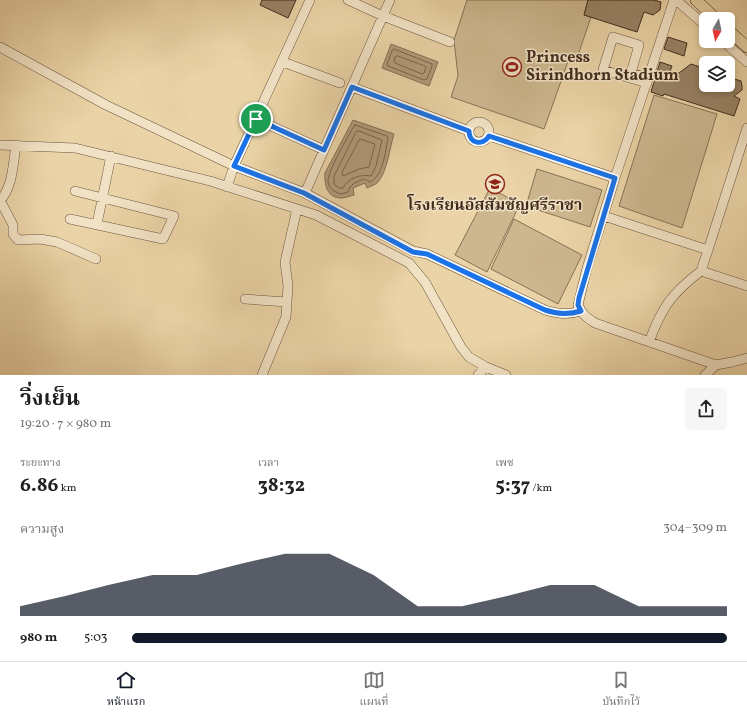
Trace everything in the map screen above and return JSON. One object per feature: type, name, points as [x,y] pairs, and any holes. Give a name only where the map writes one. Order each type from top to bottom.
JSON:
[{"type":"main road","points":[[696,0],[709,12]]},
{"type":"main road","points":[[735,36],[747,47]]},
{"type":"street","points":[[227,187],[234,166],[283,62],[310,0]]},
{"type":"street","points":[[348,0],[383,16],[450,42]]},
{"type":"street","points":[[304,193],[390,0]]},
{"type":"street","points":[[699,20],[675,0],[615,178],[578,305],[587,318],[595,323],[716,365]]},
{"type":"street","points":[[613,37],[639,45],[631,73],[647,81],[603,70],[613,37]]},
{"type":"street","points":[[0,47],[106,105],[234,166],[304,193],[413,252],[427,254],[545,310],[564,315],[581,311]]},
{"type":"street","points":[[731,48],[747,62]]},
{"type":"street","points":[[283,62],[340,83]]},
{"type":"street","points":[[352,87],[469,131]]},
{"type":"street","points":[[256,119],[324,150]]},
{"type":"street","points":[[475,122],[482,122],[490,129],[489,136],[485,141],[479,143],[470,138],[469,131],[475,122]]},
{"type":"street","points":[[649,342],[657,321],[667,304],[688,280],[701,271],[747,128]]},
{"type":"street","points":[[489,136],[615,178]]},
{"type":"street","points":[[0,145],[75,148],[112,156],[227,187],[316,215],[409,263],[425,282],[461,347],[470,357],[486,367],[506,375]]},
{"type":"street","points":[[16,146],[10,183],[6,194],[0,200],[13,225],[13,234],[18,240],[40,239],[57,242],[96,259]]},
{"type":"street","points":[[98,224],[112,156]]},
{"type":"street","points":[[737,159],[747,162]]},
{"type":"street","points":[[70,219],[163,239],[174,216],[75,191]]},
{"type":"street","points":[[262,375],[286,317],[288,286],[285,262],[297,209]]},
{"type":"street","points":[[604,216],[708,250]]},
{"type":"street","points":[[701,271],[747,286]]},
{"type":"street","points":[[245,299],[287,302]]},
{"type":"street","points":[[705,375],[716,365],[747,358]]},
{"type":"street","points":[[478,375],[486,367]]},
{"type":"shaded area","name":"Princess Sirindhorn Stadium","points":[[467,0],[588,0],[584,15],[591,17],[577,58],[570,56],[544,129],[451,97],[458,76],[454,40]]},
{"type":"shaded area","points":[[654,95],[717,114],[682,228],[619,206]]},
{"type":"shaded area","points":[[537,169],[602,190],[590,227],[526,206]]},
{"type":"shaded area","points":[[490,188],[520,204],[487,272],[455,255]]},
{"type":"shaded area","points":[[514,219],[582,255],[558,304],[491,269]]},
{"type":"water","points":[[391,44],[438,62],[429,86],[382,68]]},
{"type":"water","points":[[353,120],[394,134],[384,172],[378,182],[367,188],[365,183],[353,188],[354,195],[343,198],[336,197],[332,196],[327,190],[325,173]]},
{"type":"building","points":[[262,0],[296,0],[288,18],[260,5]]},
{"type":"building","points":[[588,0],[654,0],[661,2],[660,10],[653,15],[644,12],[637,32],[584,15]]},
{"type":"building","points":[[668,37],[687,43],[684,56],[664,49]]},
{"type":"building","points":[[660,62],[672,66],[670,71],[679,73],[691,64],[699,67],[699,92],[735,92],[735,79],[741,81],[742,86],[742,90],[734,96],[740,99],[734,116],[664,94],[663,96],[651,92]]},
{"type":"place","name":"Princess Sirindhorn Stadium","points":[[512,67]]},
{"type":"place","name":"โรงเรียนอัสสัมชัญศรีราชา","points":[[495,184]]},
{"type":"route","points":[[352,87],[469,131],[470,138],[475,142],[479,143],[485,141],[489,136],[615,178],[579,298],[578,305],[581,311],[564,315],[545,310],[427,254],[413,252],[304,193],[234,166],[256,119],[324,150],[352,87]]}]
